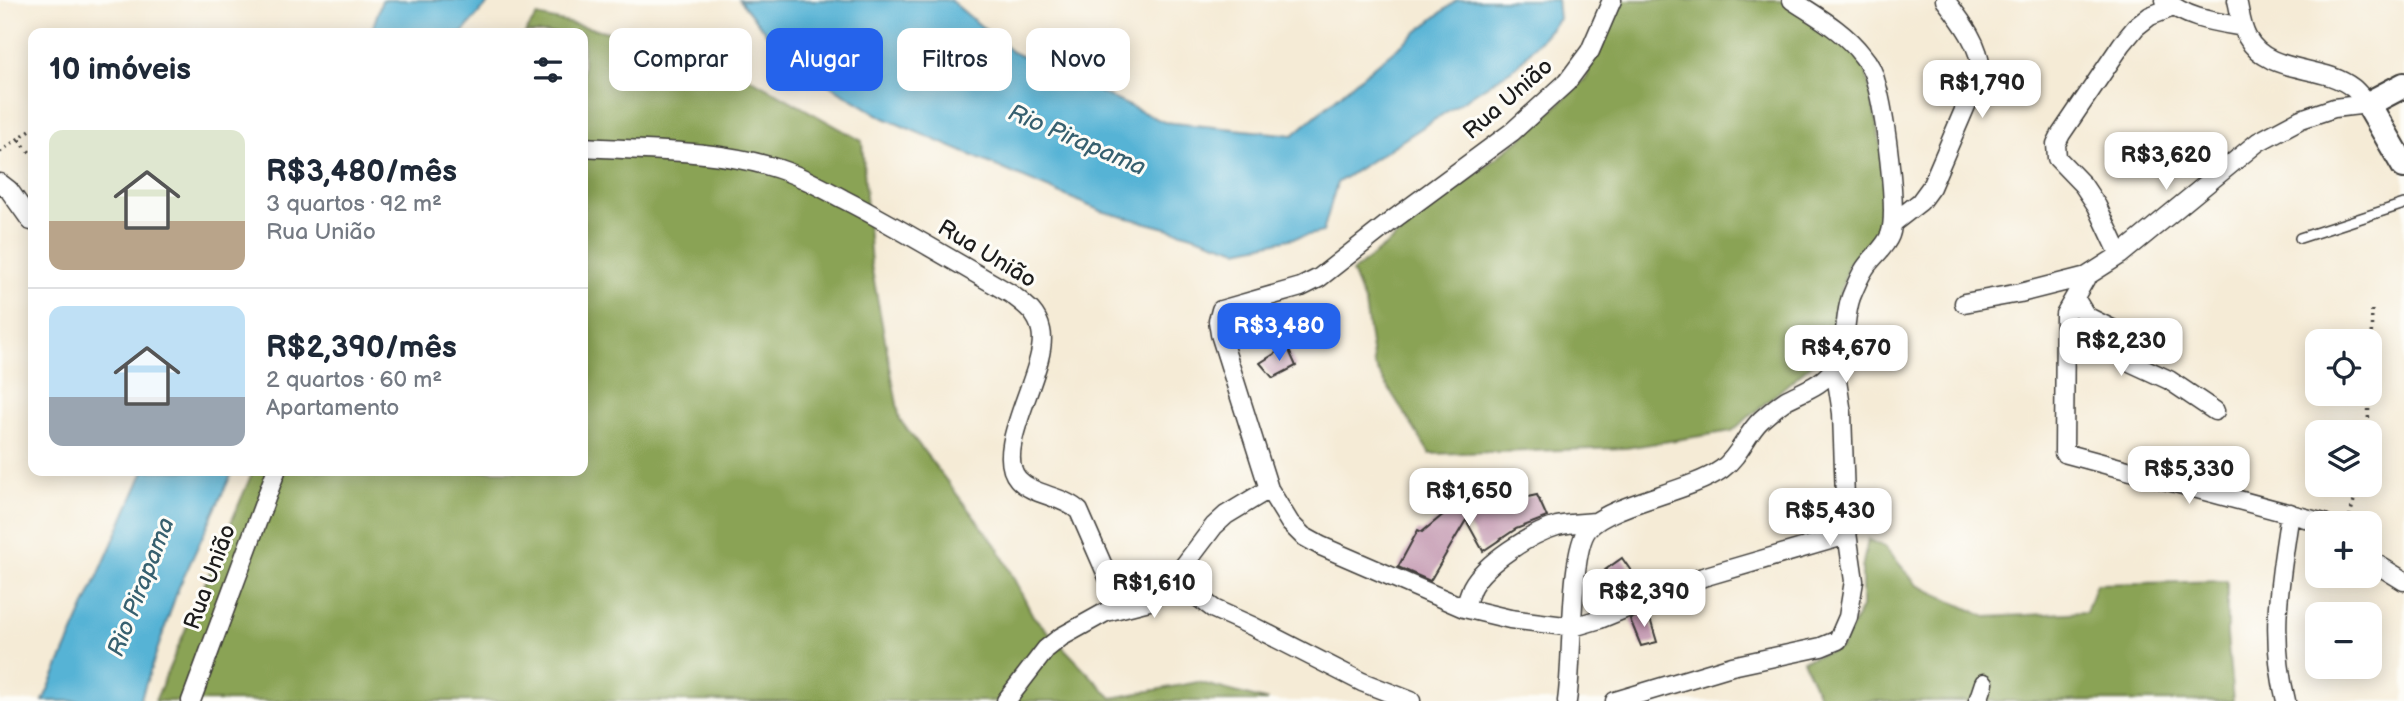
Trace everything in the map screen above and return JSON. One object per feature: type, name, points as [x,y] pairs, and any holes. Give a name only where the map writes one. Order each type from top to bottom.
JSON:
[{"type":"street","name":"Rua União","points":[[1269,489],[1220,334],[1219,313],[1225,307],[1292,290],[1319,278],[1513,132],[1567,82],[1590,51],[1612,0]]},
{"type":"street","points":[[1464,608],[1472,587],[1484,571],[1536,535],[1557,526],[1595,522],[1710,477],[1735,457],[1750,433],[1766,416],[1787,400],[1815,386],[1835,368],[1841,354],[1851,298],[1865,267],[1884,246],[1893,223],[1893,197],[1881,105],[1871,68],[1863,55],[1838,32],[1791,0]]},
{"type":"street","points":[[1893,223],[1920,202],[1931,187],[1980,73],[1981,66],[1974,47],[1945,0]]},
{"type":"street","points":[[2120,255],[2098,206],[2083,185],[2057,158],[2056,144],[2081,103],[2136,27],[2169,3],[2194,17],[2243,27]]},
{"type":"street","points":[[2243,3],[2243,27],[2247,37],[2263,55],[2353,87],[2368,104],[2404,166]]},
{"type":"street","points":[[1964,303],[2020,293],[2087,276],[2120,255],[2258,142],[2301,118],[2334,108],[2368,104],[2404,85]]},
{"type":"street","name":"Rua União","points":[[588,147],[680,152],[773,167],[816,184],[867,211],[1029,307],[1038,321],[1042,338],[1014,435],[1010,461],[1012,470],[1018,480],[1028,487],[1067,502],[1079,511],[1121,607]]},
{"type":"street","points":[[0,183],[9,190],[28,217]]},
{"type":"street","points":[[2087,276],[2065,314],[2064,453],[2305,517]]},
{"type":"street","points":[[2075,298],[2086,316],[2112,329],[2132,363],[2169,380],[2215,411]]},
{"type":"street","points":[[1615,701],[1732,666],[1821,647],[1838,640],[1848,617],[1854,581],[1847,535],[1842,413],[1835,368]]},
{"type":"street","name":"Rua União","points":[[191,701],[274,476]]},
{"type":"street","points":[[1006,701],[1046,649],[1061,636],[1091,618],[1121,607],[1149,601],[1174,579],[1220,520],[1269,489],[1278,507],[1303,536],[1321,546],[1464,608],[1510,619],[1573,627],[1600,620],[1703,577],[1847,535]]},
{"type":"street","points":[[2286,701],[2280,677],[2276,638],[2279,589],[2290,513]]},
{"type":"street","points":[[1567,701],[1580,547],[1584,534],[1595,522]]},
{"type":"street","points":[[2382,567],[2404,581]]},
{"type":"street","points":[[1174,579],[1214,609],[1362,682],[1411,701]]},
{"type":"street","points":[[1978,701],[1984,683]]},
{"type":"lane","points":[[2300,238],[2404,204]]},
{"type":"path","points":[[0,152],[28,132]]},
{"type":"path","points":[[19,140],[28,150]]},
{"type":"path","points":[[2371,329],[2372,308]]},
{"type":"green space","points":[[1619,0],[1783,0],[1800,6],[1863,55],[1894,213],[1848,265],[1825,353],[1732,431],[1626,448],[1430,454],[1374,365],[1365,304],[1352,272],[1535,127],[1587,77],[1597,35]]},
{"type":"green space","points":[[537,16],[609,32],[609,91],[752,91],[752,79],[766,87],[766,91],[773,91],[862,141],[871,265],[900,420],[998,548],[1033,616],[1112,698],[1198,682],[1268,701],[155,701],[251,476],[588,476],[588,28],[529,28]]},
{"type":"green space","points":[[1868,539],[1885,547],[1917,585],[1986,617],[2086,612],[2096,584],[2227,581],[2227,635],[2233,701],[1809,701],[1820,698],[1803,660],[1841,648],[1862,607],[1862,568]]},
{"type":"water","points":[[382,0],[491,0],[466,28],[373,28]]},
{"type":"water","name":"Rio Pirapama","points":[[739,0],[950,0],[983,28],[897,28],[897,91],[1012,91],[1012,52],[1026,58],[1026,91],[1097,91],[1164,122],[1293,135],[1457,0],[1557,0],[1559,19],[1517,66],[1337,183],[1323,232],[1238,250],[1101,211],[884,118],[839,91],[883,91],[883,28],[766,28],[766,33]]},
{"type":"water","name":"Rio Pirapama","points":[[142,476],[231,476],[178,589],[140,701],[43,701]]},
{"type":"building","points":[[1287,346],[1296,366],[1273,378],[1260,363]]},
{"type":"building","points":[[1488,479],[1484,488],[1491,485],[1499,503],[1537,495],[1547,517],[1516,529],[1483,551],[1466,520],[1430,581],[1398,567],[1418,530],[1422,532],[1456,504],[1455,501],[1468,495]]},
{"type":"building","points":[[1622,558],[1641,590],[1623,597],[1605,570]]},
{"type":"building","points":[[1648,612],[1657,642],[1641,646],[1630,619]]}]
